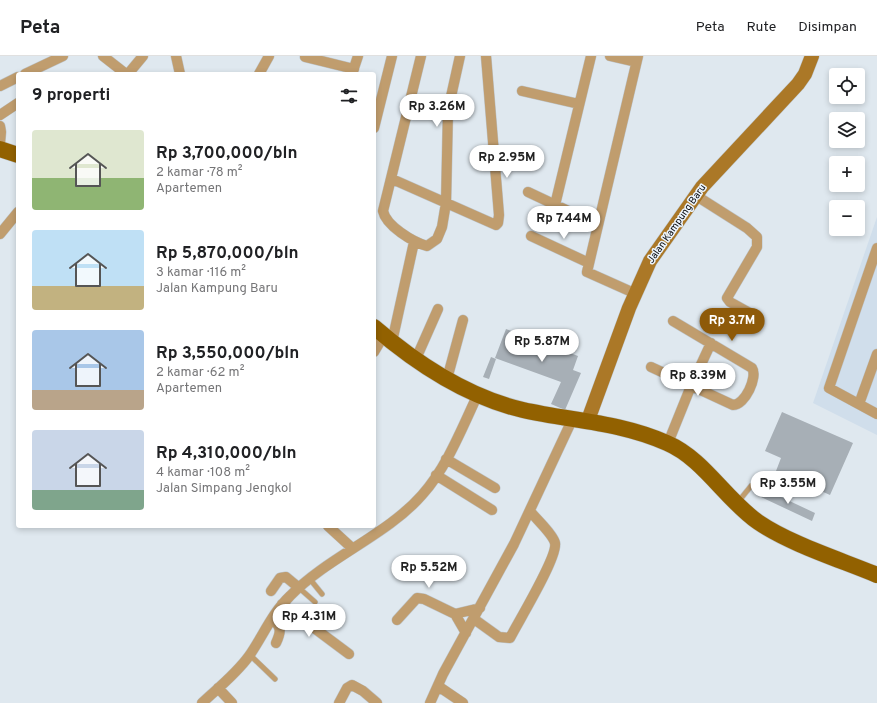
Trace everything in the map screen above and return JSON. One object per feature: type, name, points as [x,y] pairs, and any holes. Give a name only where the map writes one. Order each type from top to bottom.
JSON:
[{"type":"main road","points":[[0,149],[16,155]]},
{"type":"main road","points":[[383,335],[415,360],[447,379],[478,394],[523,410],[580,419],[635,431],[668,443],[694,461],[736,504],[758,522],[786,537],[877,575]]},
{"type":"street","points":[[29,72],[63,56]]},
{"type":"street","points":[[103,56],[124,72]]},
{"type":"street","points":[[129,72],[143,56]]},
{"type":"street","points":[[176,56],[180,72]]},
{"type":"street","points":[[260,72],[269,56]]},
{"type":"street","points":[[305,57],[353,72],[358,56]]},
{"type":"street","points":[[376,110],[378,91],[392,56]]},
{"type":"street","points":[[421,56],[383,213],[389,222],[414,242],[427,246],[437,239],[442,227],[446,203],[448,110],[460,56]]},
{"type":"street","points":[[392,179],[467,211],[490,224],[496,225],[498,223],[499,215],[486,56]]},
{"type":"street","points":[[555,205],[591,56]]},
{"type":"street","points":[[610,56],[637,59],[587,272],[634,293]]},
{"type":"street","name":"Jalan Kampung Baru","points":[[580,419],[634,293],[650,261],[695,195],[798,84],[805,74],[812,56]]},
{"type":"street","points":[[0,86],[16,78]]},
{"type":"street","points":[[522,91],[579,104]]},
{"type":"street","points":[[0,115],[16,104]]},
{"type":"street","points":[[0,126],[0,143]]},
{"type":"street","points":[[528,192],[598,225]]},
{"type":"street","points":[[695,195],[747,228],[756,237],[757,246],[727,298],[730,302],[757,317]]},
{"type":"street","points":[[0,234],[16,214]]},
{"type":"street","points":[[531,236],[589,263]]},
{"type":"street","points":[[376,348],[383,335],[414,242]]},
{"type":"street","points":[[877,248],[829,388],[877,414]]},
{"type":"street","points":[[415,360],[438,309]]},
{"type":"street","points":[[447,379],[463,320]]},
{"type":"street","points":[[651,367],[736,405],[744,399],[752,382],[754,373],[752,368],[673,321]]},
{"type":"street","points":[[668,443],[691,386],[711,343]]},
{"type":"street","points":[[860,404],[877,354]]},
{"type":"street","points":[[204,702],[250,655],[282,604],[298,587],[389,523],[422,495],[446,459],[478,394]]},
{"type":"street","points":[[430,703],[530,511],[580,419]]},
{"type":"street","points":[[446,459],[495,488]]},
{"type":"street","points":[[436,475],[492,510]]},
{"type":"street","points":[[474,619],[499,636],[510,638],[549,565],[555,552],[555,541],[530,511]]},
{"type":"street","points":[[330,528],[352,548]]},
{"type":"street","points":[[270,591],[280,578],[286,576],[298,587]]},
{"type":"street","points":[[397,620],[413,601],[419,598],[429,601],[455,614],[466,633]]},
{"type":"street","points":[[282,604],[349,654]]},
{"type":"street","points":[[455,614],[480,608]]},
{"type":"street","points":[[272,619],[279,624],[281,630],[276,643]]},
{"type":"street","points":[[339,703],[346,689],[352,685],[363,691],[377,703]]},
{"type":"street","points":[[438,686],[463,703]]},
{"type":"street","points":[[218,688],[232,703]]},
{"type":"lane","points":[[736,504],[751,486]]},
{"type":"lane","points":[[309,578],[322,594]]},
{"type":"lane","points":[[298,587],[315,602]]},
{"type":"lane","points":[[250,655],[275,679]]},
{"type":"shaded area","points":[[877,217],[877,435],[813,403]]},
{"type":"building","points":[[506,329],[578,356],[573,370],[581,373],[565,410],[551,404],[561,382],[495,358]]},
{"type":"building","points":[[491,357],[496,359],[489,379],[483,377]]},
{"type":"building","points":[[782,412],[853,443],[830,495],[776,471],[781,458],[765,451]]},
{"type":"building","points":[[764,489],[815,513],[812,521],[761,497]]}]
